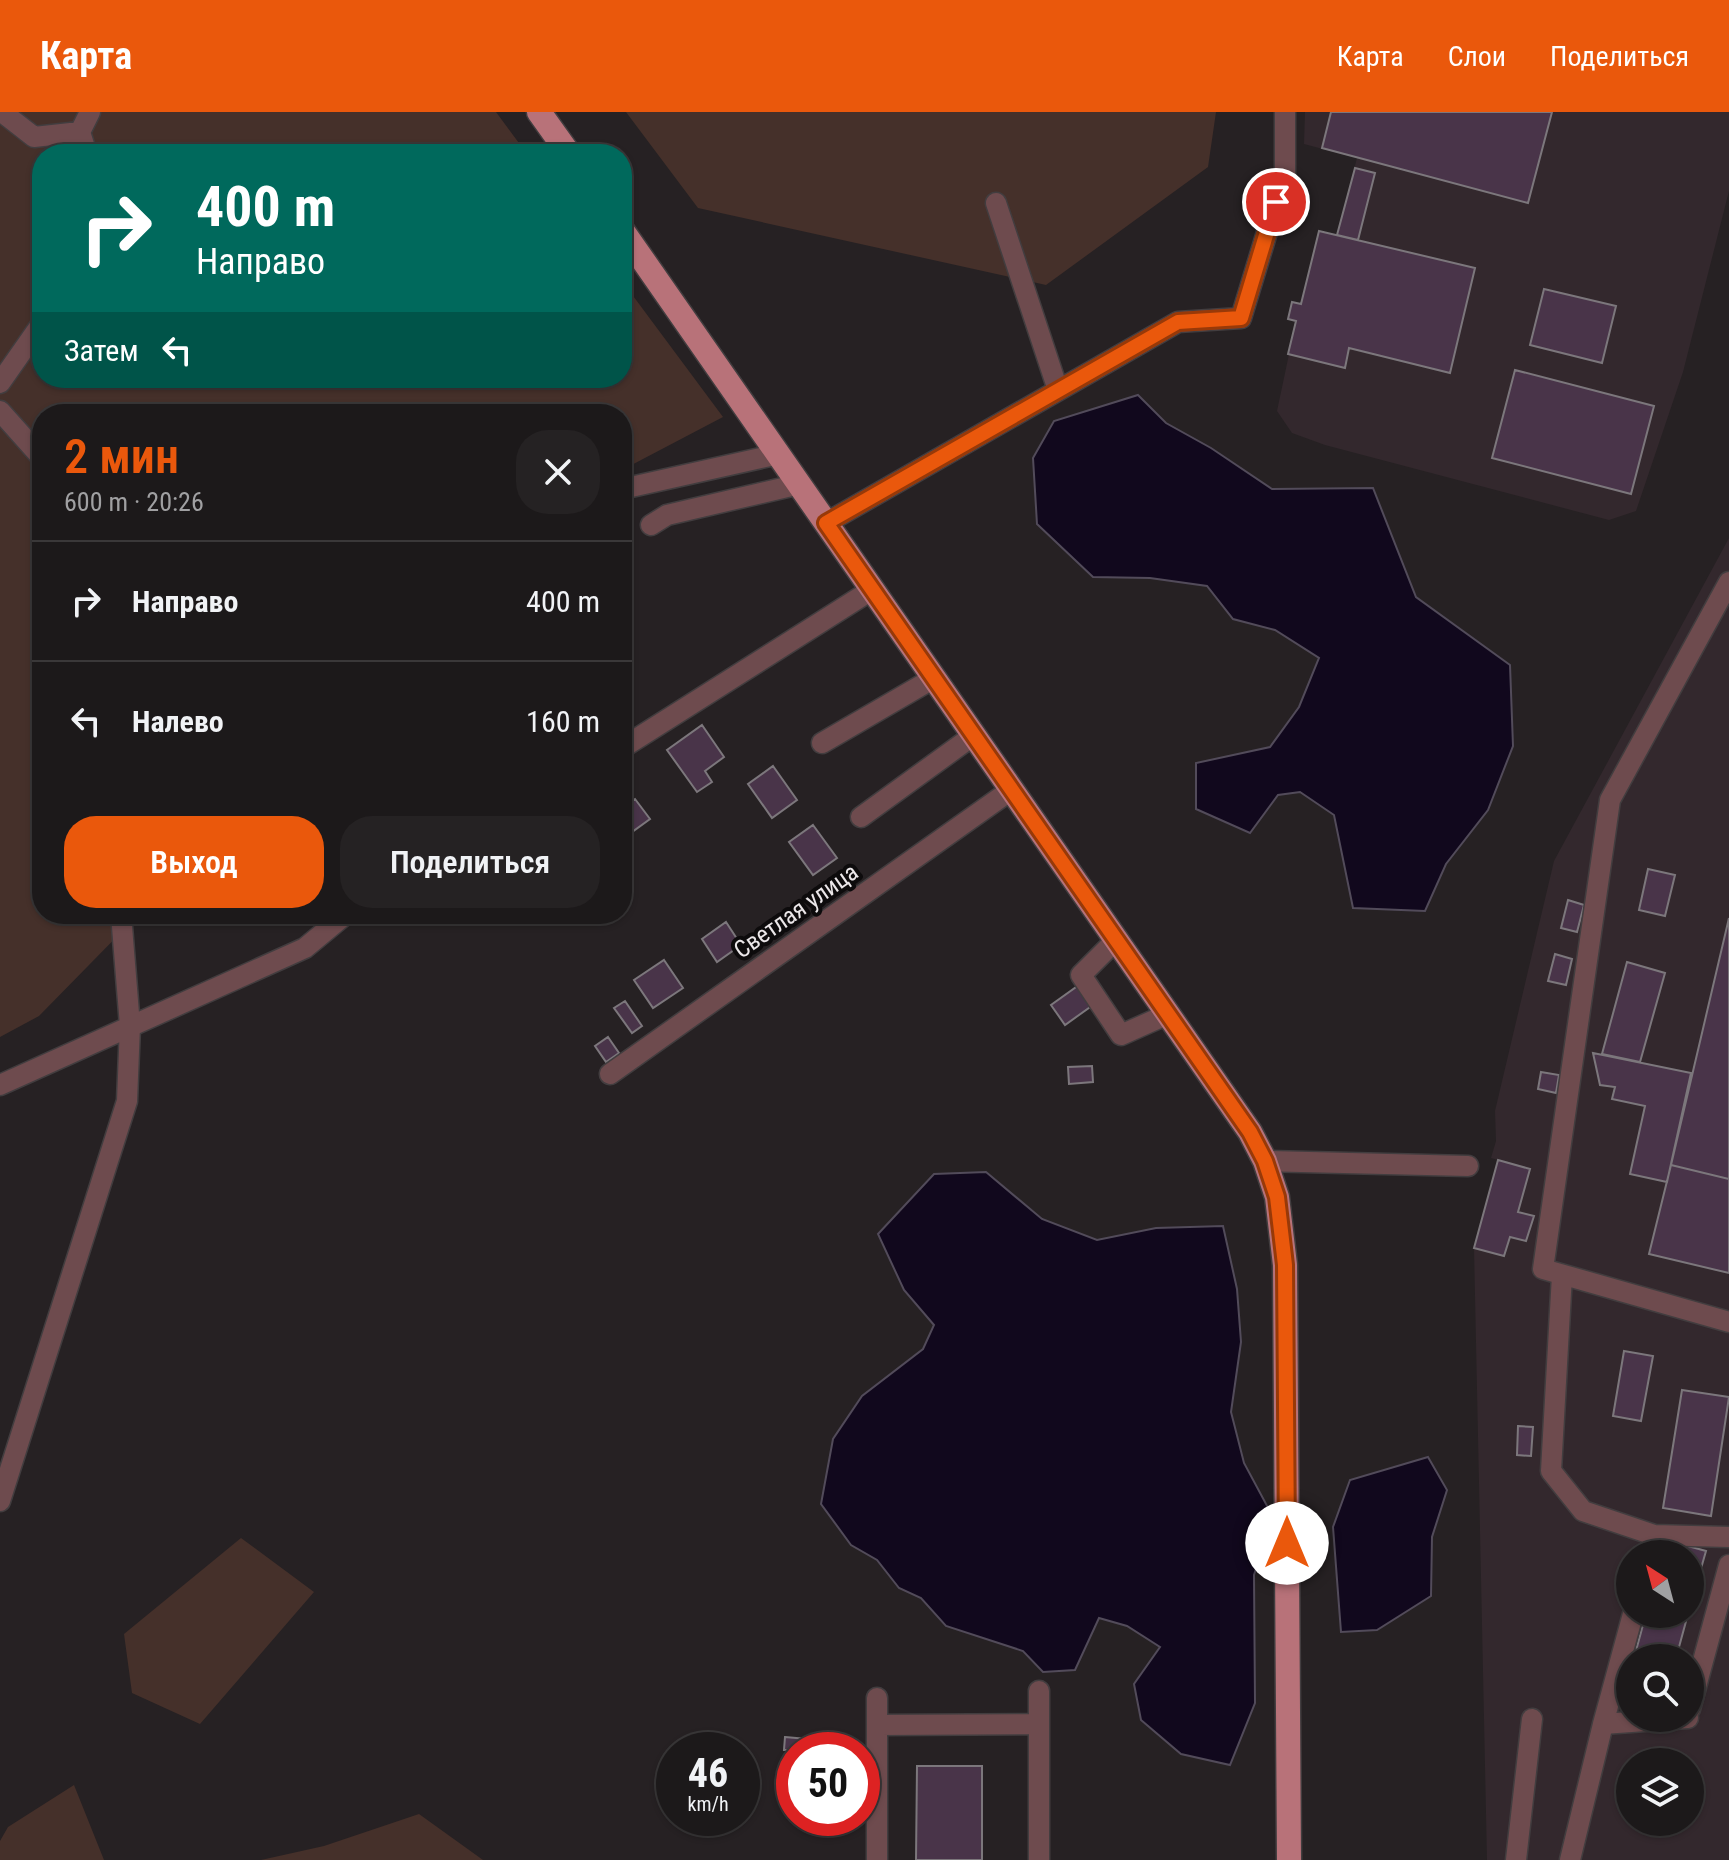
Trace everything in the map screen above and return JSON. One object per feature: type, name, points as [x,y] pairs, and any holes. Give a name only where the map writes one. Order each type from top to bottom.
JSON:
[{"type":"main road","points":[[539,112],[562,144]]},
{"type":"main road","points":[[632,244],[1250,1132],[1265,1161],[1277,1197],[1285,1265],[1289,1860]]},
{"type":"lane","points":[[2,112],[34,137],[80,132]]},
{"type":"lane","points":[[84,144],[80,132],[90,112]]},
{"type":"lane","points":[[826,523],[1178,322],[1241,318],[1285,173],[1285,112]]},
{"type":"lane","points":[[996,203],[1058,390]]},
{"type":"lane","points":[[0,383],[32,337]]},
{"type":"lane","points":[[0,411],[32,447]]},
{"type":"lane","points":[[632,487],[779,454]]},
{"type":"lane","points":[[651,525],[667,515],[800,484]]},
{"type":"lane","points":[[1729,582],[1610,800],[1543,1269],[1729,1322]]},
{"type":"lane","points":[[632,742],[873,589]]},
{"type":"lane","points":[[822,743],[934,678]]},
{"type":"lane","points":[[861,817],[974,735]]},
{"type":"lane","name":"Светлая улица","points":[[610,1074],[1011,790]]},
{"type":"lane","points":[[0,1501],[127,1101],[130,1026],[122,924]]},
{"type":"lane","points":[[0,1085],[305,948],[334,924]]},
{"type":"lane","points":[[1116,940],[1081,975],[1121,1035],[1168,1014]]},
{"type":"lane","points":[[1265,1161],[1468,1166]]},
{"type":"lane","points":[[1562,1275],[1551,1471],[1583,1511],[1642,1540]]},
{"type":"lane","points":[[1700,1540],[1729,1537]]},
{"type":"lane","points":[[1704,1657],[1729,1565]]},
{"type":"lane","points":[[1570,1860],[1629,1628]]},
{"type":"lane","points":[[1039,1691],[1039,1860]]},
{"type":"lane","points":[[877,1698],[877,1860]]},
{"type":"lane","points":[[1516,1860],[1532,1719]]},
{"type":"lane","points":[[1603,1724],[1616,1723]]},
{"type":"lane","points":[[877,1725],[1039,1724]]},
{"type":"shaded area","points":[[0,112],[496,112],[520,144],[32,144],[32,388],[632,388],[632,294],[723,417],[632,465],[632,404],[32,404],[32,924],[129,924],[39,1016],[0,1037]]},
{"type":"shaded area","points":[[626,112],[1216,112],[1208,167],[1046,285],[698,208]]},
{"type":"shaded area","points":[[1305,112],[1729,112],[1729,191],[1683,372],[1636,511],[1609,520],[1325,445],[1292,433],[1277,411],[1296,321],[1288,319],[1292,302],[1301,303],[1319,231],[1337,235],[1357,158],[1304,144]]},
{"type":"shaded area","points":[[1138,395],[1166,423],[1211,448],[1272,489],[1373,488],[1416,597],[1510,665],[1513,746],[1488,810],[1446,864],[1425,911],[1353,908],[1334,815],[1300,792],[1278,795],[1250,833],[1196,809],[1196,763],[1270,747],[1299,707],[1319,658],[1275,630],[1233,619],[1207,586],[1150,578],[1093,577],[1037,524],[1033,458],[1054,421]]},
{"type":"shaded area","points":[[1729,538],[1729,1860],[1487,1860],[1474,1248],[1498,1160],[1491,1158],[1496,1141],[1495,1111],[1554,861]]},
{"type":"shaded area","points":[[986,1172],[1042,1219],[1097,1240],[1156,1228],[1223,1226],[1237,1289],[1241,1342],[1231,1412],[1244,1463],[1273,1517],[1254,1575],[1255,1703],[1230,1765],[1181,1754],[1141,1720],[1134,1684],[1160,1647],[1127,1626],[1099,1618],[1075,1670],[1043,1672],[1023,1651],[946,1626],[921,1598],[899,1588],[877,1560],[851,1545],[821,1504],[833,1439],[862,1396],[923,1349],[934,1325],[904,1290],[878,1234],[934,1174]]},
{"type":"shaded area","points":[[1428,1457],[1447,1490],[1432,1537],[1431,1596],[1377,1630],[1341,1632],[1333,1527],[1350,1480]]},
{"type":"shaded area","points":[[241,1538],[314,1592],[200,1724],[132,1693],[124,1634]]},
{"type":"shaded area","points":[[74,1785],[104,1860],[0,1860],[0,1841],[8,1827]]},
{"type":"shaded area","points":[[419,1814],[483,1860],[261,1860],[324,1846]]},
{"type":"building","points":[[1331,112],[1552,112],[1528,203],[1322,148]]},
{"type":"building","points":[[1355,168],[1375,173],[1358,240],[1337,235]]},
{"type":"building","points":[[1319,231],[1475,268],[1450,373],[1349,348],[1345,368],[1288,354],[1296,321],[1288,319],[1292,302],[1301,304]]},
{"type":"building","points":[[1544,289],[1616,306],[1602,363],[1530,345]]},
{"type":"building","points":[[1515,370],[1654,406],[1631,494],[1492,458]]},
{"type":"building","points":[[702,725],[724,757],[705,771],[712,782],[697,792],[667,750]]},
{"type":"building","points":[[773,766],[797,800],[772,818],[748,784]]},
{"type":"building","points":[[635,799],[650,819],[632,832],[632,801]]},
{"type":"building","points":[[813,825],[837,858],[813,875],[789,842]]},
{"type":"building","points":[[1648,869],[1675,875],[1665,916],[1639,910]]},
{"type":"building","points":[[1568,900],[1584,905],[1577,932],[1561,928]]},
{"type":"building","points":[[1729,918],[1729,1179],[1671,1165]]},
{"type":"building","points":[[726,922],[741,945],[717,962],[702,939]]},
{"type":"building","points":[[1555,954],[1572,959],[1566,985],[1548,981]]},
{"type":"building","points":[[664,960],[683,988],[653,1008],[634,980]]},
{"type":"building","points":[[1627,962],[1665,973],[1640,1062],[1602,1054]]},
{"type":"building","points":[[1086,980],[1100,1000],[1065,1025],[1051,1005]]},
{"type":"building","points":[[625,1001],[642,1026],[632,1033],[614,1008]]},
{"type":"building","points":[[608,1037],[619,1053],[606,1062],[595,1046]]},
{"type":"building","points":[[1593,1053],[1691,1073],[1667,1182],[1630,1174],[1645,1106],[1612,1099],[1615,1087],[1600,1085]]},
{"type":"building","points":[[1092,1066],[1093,1082],[1069,1084],[1068,1067]]},
{"type":"building","points":[[1541,1072],[1559,1075],[1556,1093],[1538,1089]]},
{"type":"building","points":[[1498,1160],[1530,1169],[1518,1212],[1534,1216],[1526,1241],[1510,1237],[1504,1256],[1474,1248]]},
{"type":"building","points":[[1671,1165],[1729,1179],[1729,1273],[1649,1254]]},
{"type":"building","points":[[1624,1351],[1653,1356],[1641,1421],[1613,1416]]},
{"type":"building","points":[[1682,1390],[1729,1397],[1711,1516],[1663,1508]]},
{"type":"building","points":[[1518,1426],[1533,1427],[1531,1456],[1517,1455]]},
{"type":"building","points":[[1642,1628],[1684,1628],[1680,1644],[1638,1644]]},
{"type":"building","points":[[917,1766],[982,1766],[982,1860],[916,1860]]},
{"type":"route","points":[[1276,202],[1241,318],[1178,322],[826,523],[1250,1132],[1265,1161],[1277,1197],[1285,1265],[1287,1543]]}]
